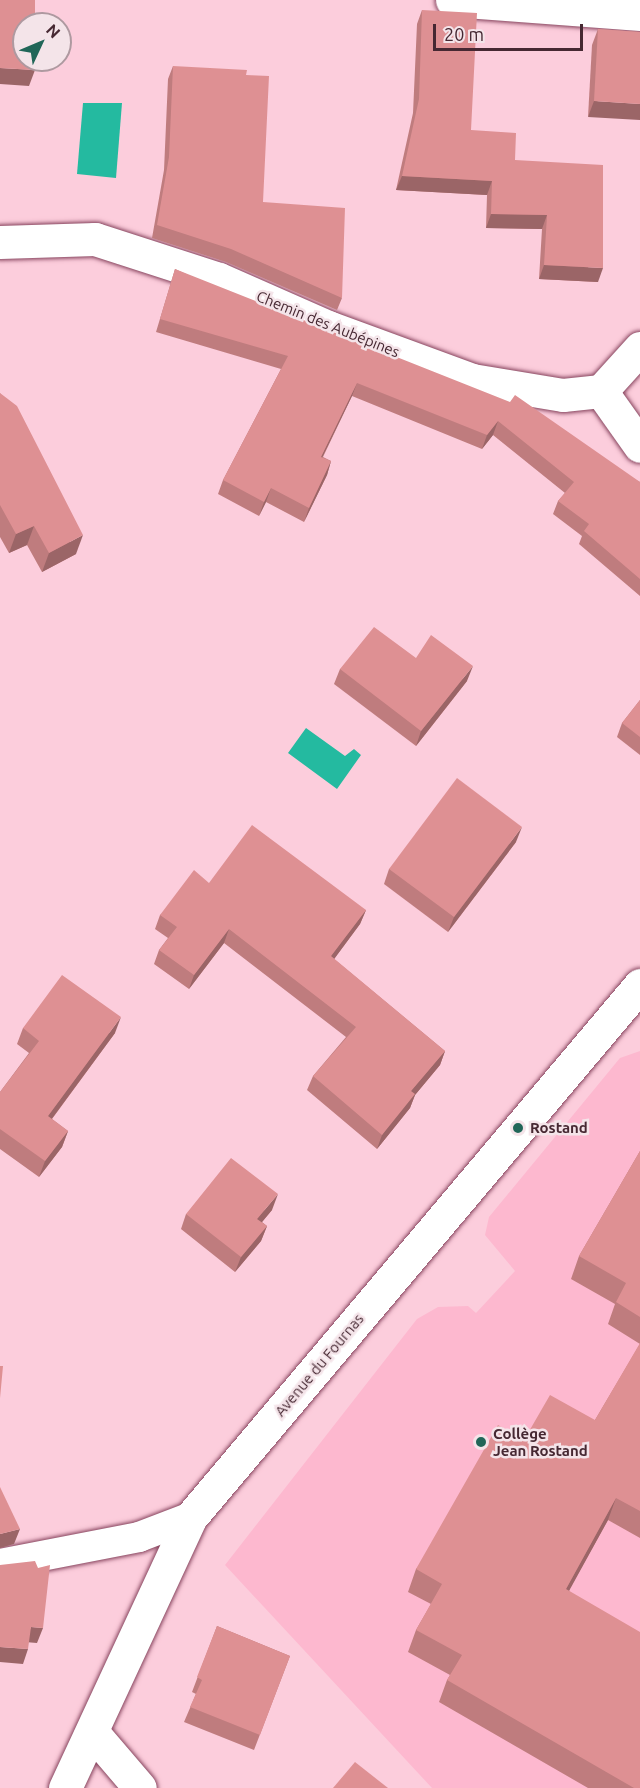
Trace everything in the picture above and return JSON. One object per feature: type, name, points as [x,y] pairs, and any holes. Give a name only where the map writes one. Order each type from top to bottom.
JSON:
[{"type":"street","points":[[452,0],[640,14]]},
{"type":"street","name":"Chemin des Aubépines","points":[[0,242],[95,238],[219,279],[328,327],[472,380],[563,395],[601,391]]},
{"type":"street","points":[[640,348],[601,391],[640,446]]},
{"type":"street","name":"Avenue du Fournas","points":[[65,1788],[93,1733],[191,1517],[640,985]]},
{"type":"street","points":[[93,1733],[140,1788]]},
{"type":"lane","points":[[0,1564],[139,1537],[191,1517]]},
{"type":"shaded area","points":[[83,103],[122,103],[116,178],[77,174]]},
{"type":"shaded area","points":[[306,728],[345,756],[354,749],[361,755],[337,789],[288,753]]},
{"type":"shaded area","name":"Collège Jean Rostand","points":[[640,1051],[640,1788],[432,1788],[225,1565],[417,1319],[438,1307],[468,1306],[476,1313],[515,1271],[485,1235],[489,1217],[620,1058]]},
{"type":"building","points":[[0,0],[35,0],[35,12],[12,12],[12,69],[0,68]]},
{"type":"building","points":[[422,10],[477,13],[471,130],[516,133],[515,160],[603,165],[603,268],[544,265],[547,215],[491,214],[492,181],[402,176],[419,99]]},
{"type":"building","points":[[598,29],[640,32],[640,104],[594,101]]},
{"type":"building","points":[[173,66],[247,70],[246,75],[269,76],[263,202],[345,208],[342,298],[231,249],[157,225],[169,157]]},
{"type":"building","points":[[175,269],[510,402],[515,395],[640,482],[640,579],[584,531],[589,524],[558,501],[574,482],[498,421],[487,435],[357,383],[321,457],[331,461],[309,508],[271,488],[264,502],[223,480],[288,356],[160,319]]},
{"type":"building","points":[[0,393],[17,406],[83,535],[49,553],[34,526],[16,534],[0,505]]},
{"type":"building","points":[[374,627],[416,658],[431,635],[473,666],[421,731],[340,669]]},
{"type":"building","points":[[640,700],[640,737],[622,723]]},
{"type":"building","points":[[457,778],[522,827],[454,917],[389,869]]},
{"type":"building","points":[[252,825],[366,910],[331,956],[445,1051],[411,1091],[415,1094],[382,1135],[313,1076],[356,1027],[229,929],[194,975],[159,950],[177,927],[160,915],[194,870],[209,883]]},
{"type":"building","points":[[62,975],[121,1017],[48,1116],[68,1131],[45,1161],[0,1129],[0,1092],[39,1041],[23,1028]]},
{"type":"building","points":[[640,1151],[640,1317],[616,1302],[626,1283],[579,1256]]},
{"type":"building","points":[[231,1158],[278,1194],[257,1219],[267,1226],[241,1257],[186,1214]]},
{"type":"building","points":[[640,1343],[640,1511],[616,1498],[566,1589],[640,1632],[640,1788],[634,1788],[447,1680],[462,1655],[416,1630],[442,1584],[416,1569],[498,1425],[524,1440],[550,1395],[595,1420]]},
{"type":"building","points":[[0,1366],[3,1366],[0,1398]]},
{"type":"building","points":[[0,1487],[20,1529],[0,1534]]},
{"type":"building","points":[[35,1561],[38,1568],[50,1565],[43,1628],[31,1627],[28,1649],[0,1647],[0,1565]]},
{"type":"building","points":[[217,1626],[290,1656],[260,1735],[190,1707],[202,1680],[197,1677]]},
{"type":"building","points":[[355,1762],[388,1788],[333,1788]]},
{"type":"place","name":"Rostand","points":[[518,1128]]},
{"type":"place","name":"Collège Jean Rostand","points":[[481,1442]]}]
